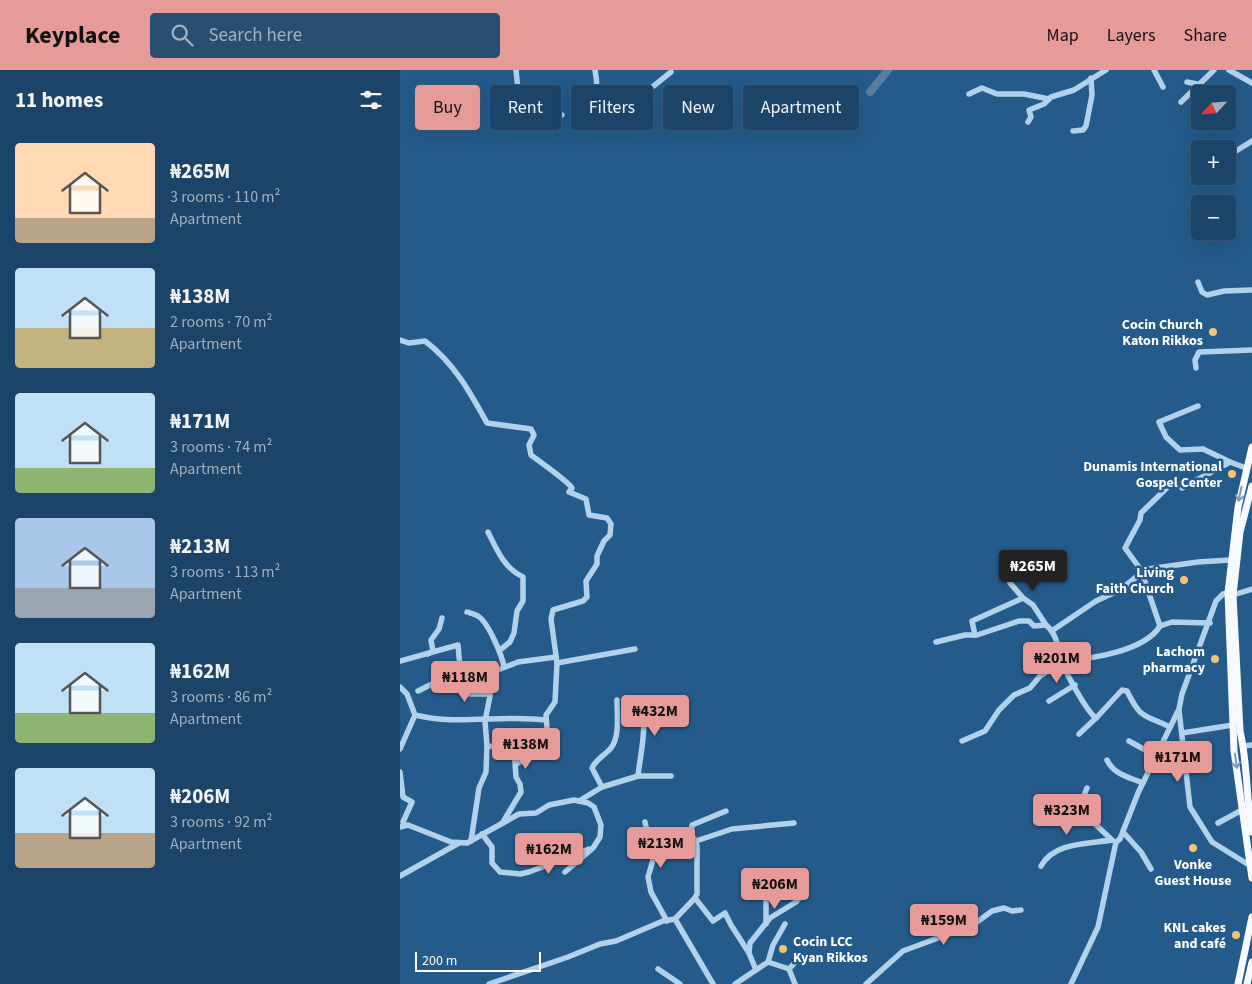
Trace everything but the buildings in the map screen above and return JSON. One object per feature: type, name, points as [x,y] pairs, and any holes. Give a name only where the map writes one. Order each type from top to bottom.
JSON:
[{"type":"main road","points":[[1252,447],[1246,468],[1230,560],[1233,724],[1242,810],[1252,878]]},
{"type":"main road","points":[[1252,486],[1240,532],[1231,594],[1240,732],[1249,784],[1252,829]]},
{"type":"main road","points":[[1238,984],[1252,918]]},
{"type":"main road","points":[[1248,981],[1252,962]]},
{"type":"street","points":[[516,70],[518,90],[524,107],[562,115]]},
{"type":"street","points":[[594,70],[596,85]]},
{"type":"street","points":[[1028,122],[1031,117],[1029,110],[1049,99],[1074,90],[1106,70]]},
{"type":"street","points":[[1154,70],[1163,87]]},
{"type":"street","points":[[1181,102],[1197,84],[1214,70]]},
{"type":"street","points":[[1229,70],[1251,81]]},
{"type":"street","points":[[653,86],[671,72]]},
{"type":"street","points":[[1073,131],[1083,130],[1086,126],[1092,95],[1091,78]]},
{"type":"street","points":[[1187,82],[1197,84]]},
{"type":"street","points":[[969,94],[982,88],[997,94],[1024,94],[1049,99]]},
{"type":"street","points":[[1236,151],[1252,141]]},
{"type":"street","points":[[1198,282],[1202,292],[1207,295],[1224,290],[1252,290]]},
{"type":"street","points":[[400,340],[409,343],[425,342],[444,355],[468,389],[487,423],[531,429],[534,434],[529,445],[531,455],[548,467],[558,478],[569,482],[572,488],[570,492],[586,499],[589,515],[607,518],[611,524],[610,534],[597,556],[597,564],[586,581],[588,597],[583,601],[553,610],[551,619],[556,660],[555,702],[546,715],[547,728],[543,740],[533,755],[516,764]]},
{"type":"street","points":[[1196,368],[1195,360],[1199,352],[1252,350]]},
{"type":"street","points":[[1198,406],[1159,422],[1166,437],[1180,450],[1203,450],[1246,468]]},
{"type":"street","points":[[1160,626],[1141,570],[1125,548],[1140,520],[1141,513],[1175,480],[1182,488],[1230,462]]},
{"type":"street","points":[[488,532],[500,557],[512,571],[523,577],[523,601],[517,611],[514,633],[510,642],[500,650]]},
{"type":"street","points":[[1053,630],[1096,601],[1120,590],[1141,570],[1198,562],[1230,560]]},
{"type":"street","points":[[1006,565],[1010,583],[1023,598],[1033,605],[1046,625],[1053,630],[1062,661],[1083,703],[1096,718]]},
{"type":"street","points":[[1041,866],[1049,854],[1060,848],[1120,839],[1143,783],[1179,709],[1182,694],[1210,622],[1216,601],[1222,594],[1252,589]]},
{"type":"street","points":[[975,635],[972,622],[1023,598]]},
{"type":"street","points":[[467,612],[480,616],[500,650],[504,667]]},
{"type":"street","points":[[427,655],[432,651],[431,640],[439,629],[442,618]]},
{"type":"street","points":[[936,642],[965,635],[975,635],[1019,621],[1029,621],[1034,626],[1046,625]]},
{"type":"street","points":[[962,741],[985,731],[999,710],[1014,694],[1030,688],[1040,676],[1062,661],[1084,660],[1111,654],[1155,635],[1160,626],[1172,622],[1210,622]]},
{"type":"street","points":[[400,661],[458,645],[460,667],[467,676],[470,694],[490,694]]},
{"type":"street","points":[[418,691],[438,681],[484,675],[518,662],[556,660],[635,649]]},
{"type":"street","points":[[471,841],[479,788],[486,772],[487,746],[485,721],[490,694],[484,675]]},
{"type":"street","points":[[1049,701],[1075,685]]},
{"type":"street","points":[[400,687],[407,694],[415,714],[400,749]]},
{"type":"street","points":[[1079,734],[1122,690],[1128,691],[1132,703],[1146,718],[1170,727]]},
{"type":"street","points":[[602,787],[592,768],[594,763],[612,747],[615,741],[617,700]]},
{"type":"street","points":[[638,776],[646,728],[646,718],[640,700]]},
{"type":"street","points":[[1179,709],[1190,808],[1212,842],[1249,865]]},
{"type":"street","points":[[415,714],[429,718],[485,721],[532,718],[546,720]]},
{"type":"street","points":[[1182,733],[1233,724]]},
{"type":"street","points":[[1129,741],[1156,756]]},
{"type":"street","points":[[1243,746],[1252,745]]},
{"type":"street","points":[[487,746],[514,748],[516,777],[520,784],[521,792],[502,823]]},
{"type":"street","points":[[1107,760],[1111,769],[1117,773],[1143,783]]},
{"type":"street","points":[[400,772],[403,797],[412,802],[403,823],[451,842],[471,841],[519,814],[536,813],[558,802],[579,801],[594,807],[601,825],[600,838],[593,848],[565,872]]},
{"type":"street","points":[[579,801],[602,787],[638,776],[671,776]]},
{"type":"street","points":[[1087,788],[1081,803],[1095,824],[1114,841]]},
{"type":"street","points":[[1218,823],[1242,810]]},
{"type":"street","points":[[691,836],[692,825],[726,811]]},
{"type":"street","points":[[644,822],[653,860]]},
{"type":"street","points":[[696,841],[732,829],[794,823]]},
{"type":"street","points":[[1123,832],[1141,852],[1151,869]]},
{"type":"street","points":[[667,920],[651,892],[648,878],[653,860],[678,833],[691,836],[696,841],[695,898],[713,921],[726,913],[731,925],[749,953],[756,970]]},
{"type":"street","points":[[482,834],[492,846],[492,863],[500,872],[520,874],[529,872],[593,848]]},
{"type":"street","points":[[1072,983],[1098,927],[1114,841]]},
{"type":"street","points":[[400,876],[459,843]]},
{"type":"street","points":[[749,953],[750,943],[766,924],[784,908],[796,902],[806,890]]},
{"type":"street","points":[[766,897],[766,924]]},
{"type":"street","points":[[489,984],[516,976],[667,920],[675,919],[695,898]]},
{"type":"street","points":[[866,984],[903,951],[973,924],[992,911],[1004,908],[1012,911],[1021,910]]},
{"type":"street","points":[[675,919],[714,984]]},
{"type":"street","points":[[735,984],[768,962],[773,945],[785,924]]},
{"type":"street","points":[[789,969],[800,957]]},
{"type":"street","points":[[768,962],[789,969],[795,984]]},
{"type":"street","points":[[658,969],[680,984]]},
{"type":"street","points":[[1248,981],[1252,971]]},
{"type":"street","points":[[516,976],[518,984]]},
{"type":"waterway","points":[[870,92],[888,70]]},
{"type":"place","name":"Cocin Church Katon Rikkos","points":[[1213,332]]},
{"type":"place","name":"Dunamis International Gospel Center","points":[[1232,474]]},
{"type":"place","name":"Living Faith Church","points":[[1184,580]]},
{"type":"place","name":"Lachom pharmacy","points":[[1215,659]]},
{"type":"place","name":"Vonke Guest House","points":[[1193,848]]},
{"type":"place","name":"KNL cakes and café","points":[[1236,935]]},
{"type":"place","name":"Cocin LCC Kyan Rikkos","points":[[783,949]]}]
